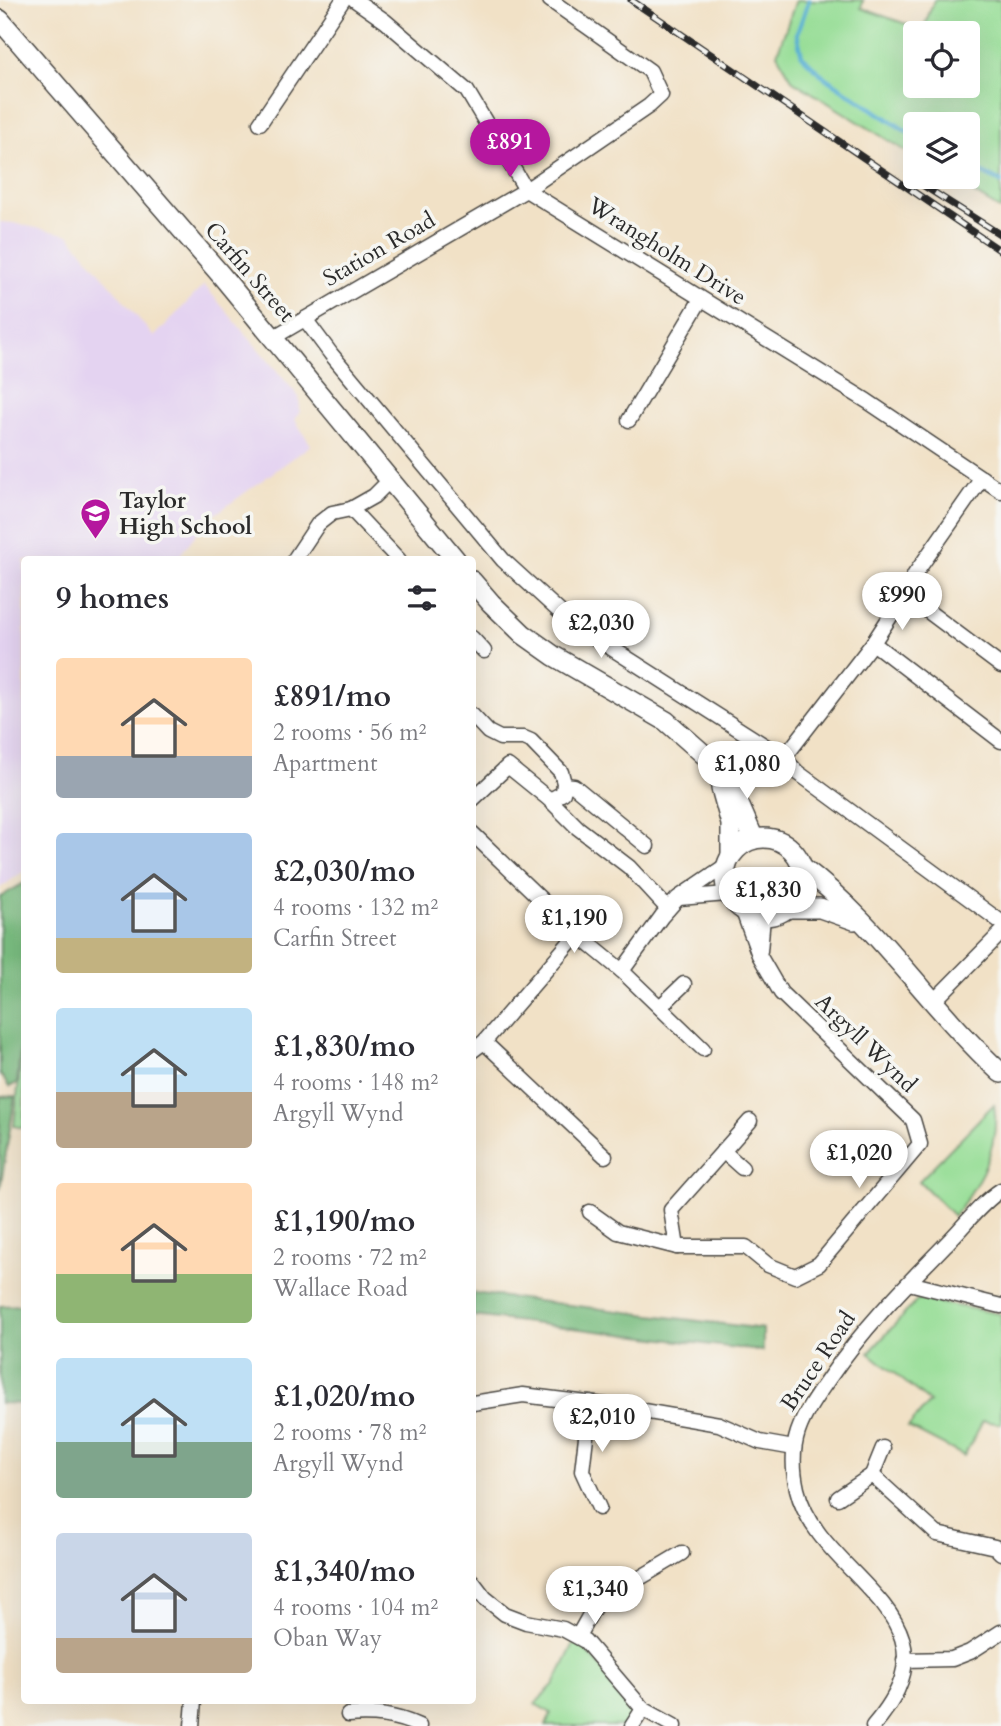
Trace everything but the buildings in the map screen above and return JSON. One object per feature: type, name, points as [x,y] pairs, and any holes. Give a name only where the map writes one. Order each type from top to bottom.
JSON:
[{"type":"main road","name":"Carfin Street","points":[[0,20],[274,337],[453,556]]},
{"type":"main road","points":[[476,585],[523,634],[555,656],[666,721],[708,758],[728,779],[754,839]]},
{"type":"main road","points":[[708,758],[725,796],[731,824],[724,880],[727,894],[743,911],[763,917],[777,915],[789,908],[801,891],[801,866],[794,852],[783,843],[764,838],[754,839],[744,843],[728,861]]},
{"type":"main road","points":[[801,866],[865,924],[998,1073]]},
{"type":"main road","points":[[789,908],[820,908],[865,924]]},
{"type":"street","points":[[260,123],[343,0]]},
{"type":"street","name":"Wrangholm Drive","points":[[355,0],[467,91],[526,190],[867,401],[1001,491]]},
{"type":"street","name":"Station Road","points":[[274,337],[526,190],[649,106],[661,94],[650,71],[550,0]]},
{"type":"street","points":[[629,420],[701,299]]},
{"type":"street","points":[[305,319],[331,355],[503,560],[572,623],[784,758],[797,772],[1001,922]]},
{"type":"street","points":[[784,758],[873,643],[905,594],[915,573],[982,478]]},
{"type":"street","points":[[298,556],[318,524],[332,513],[351,509],[373,496],[390,480]]},
{"type":"street","points":[[351,509],[395,556]]},
{"type":"street","points":[[905,594],[1001,666]]},
{"type":"street","points":[[476,642],[484,651]]},
{"type":"street","points":[[873,643],[1001,741]]},
{"type":"street","points":[[476,719],[488,732],[499,738],[524,738],[531,741],[561,772],[563,793],[550,800]]},
{"type":"street","points":[[476,796],[508,766],[550,800],[578,828],[673,904]]},
{"type":"street","points":[[564,785],[574,786],[647,846]]},
{"type":"street","points":[[476,836],[577,934],[622,971],[703,1049]]},
{"type":"street","points":[[622,971],[673,904],[728,861]]},
{"type":"street","points":[[673,904],[727,894]]},
{"type":"street","name":"Argyll Wynd","points":[[590,1212],[618,1232],[677,1247],[746,1247],[768,1265],[795,1276],[819,1264],[920,1144],[913,1120],[781,993],[759,954],[743,911]]},
{"type":"street","points":[[759,954],[763,917]]},
{"type":"street","points":[[933,1002],[1001,933]]},
{"type":"street","points":[[577,934],[478,1047],[605,1156]]},
{"type":"street","points":[[660,1007],[684,984]]},
{"type":"street","points":[[677,1247],[671,1210],[750,1121]]},
{"type":"street","points":[[723,1151],[742,1168]]},
{"type":"street","name":"Bruce Road","points":[[873,1726],[891,1703],[901,1675],[904,1660],[901,1636],[889,1611],[817,1532],[803,1508],[794,1476],[794,1448],[805,1415],[878,1314],[1000,1189]]},
{"type":"street","points":[[909,1283],[1001,1306]]},
{"type":"street","points":[[476,1403],[523,1395],[590,1403],[719,1424],[760,1442],[794,1448]]},
{"type":"street","points":[[590,1403],[582,1471],[599,1508]]},
{"type":"street","points":[[838,1498],[872,1475],[883,1448]]},
{"type":"street","points":[[872,1475],[937,1534],[999,1546]]},
{"type":"street","points":[[578,1636],[596,1604],[682,1553]]},
{"type":"street","points":[[476,1586],[485,1598],[505,1614],[578,1636],[643,1709],[674,1726]]},
{"type":"street","points":[[904,1660],[941,1660],[962,1656],[1001,1632]]},
{"type":"street","points":[[192,1726],[194,1704]]},
{"type":"street","points":[[632,1726],[643,1709]]},
{"type":"street","points":[[348,1715],[374,1713],[401,1718],[419,1726]]},
{"type":"shaded area","name":"Taylor High School","points":[[0,222],[69,235],[154,337],[204,285],[299,397],[300,411],[295,420],[311,445],[206,521],[179,556],[21,556],[21,873],[0,888]]},
{"type":"green space","points":[[796,0],[863,0],[861,8],[903,23],[903,98],[980,98],[980,21],[926,21],[934,0],[1001,0],[1001,210],[967,189],[980,189],[980,112],[903,112],[903,150],[793,81],[777,54]]},
{"type":"green space","points":[[21,885],[21,1038],[17,1083],[9,1087],[0,1074],[0,897]]},
{"type":"green space","points":[[21,1060],[21,1127],[14,1126]]},
{"type":"green space","points":[[0,1097],[15,1097],[0,1190]]},
{"type":"green space","points":[[994,1104],[994,1135],[986,1164],[954,1216],[919,1181]]},
{"type":"green space","points":[[476,1293],[763,1329],[763,1351],[476,1316]]},
{"type":"green space","points":[[918,1299],[1001,1314],[1001,1424],[983,1421],[964,1456],[908,1427],[930,1402],[869,1353]]},
{"type":"green space","points":[[21,1305],[21,1404],[0,1403],[0,1306]]},
{"type":"green space","points":[[576,1639],[639,1709],[629,1726],[546,1726],[551,1713],[535,1704],[555,1683]]},
{"type":"waterway","points":[[809,0],[797,34],[802,56],[824,77],[903,129]]},
{"type":"waterway","points":[[980,172],[1001,182]]},
{"type":"railway","points":[[631,0],[1001,251]]},
{"type":"railway","points":[[929,189],[1001,235]]},
{"type":"place","name":"Taylor High School","points":[[96,540]]}]
